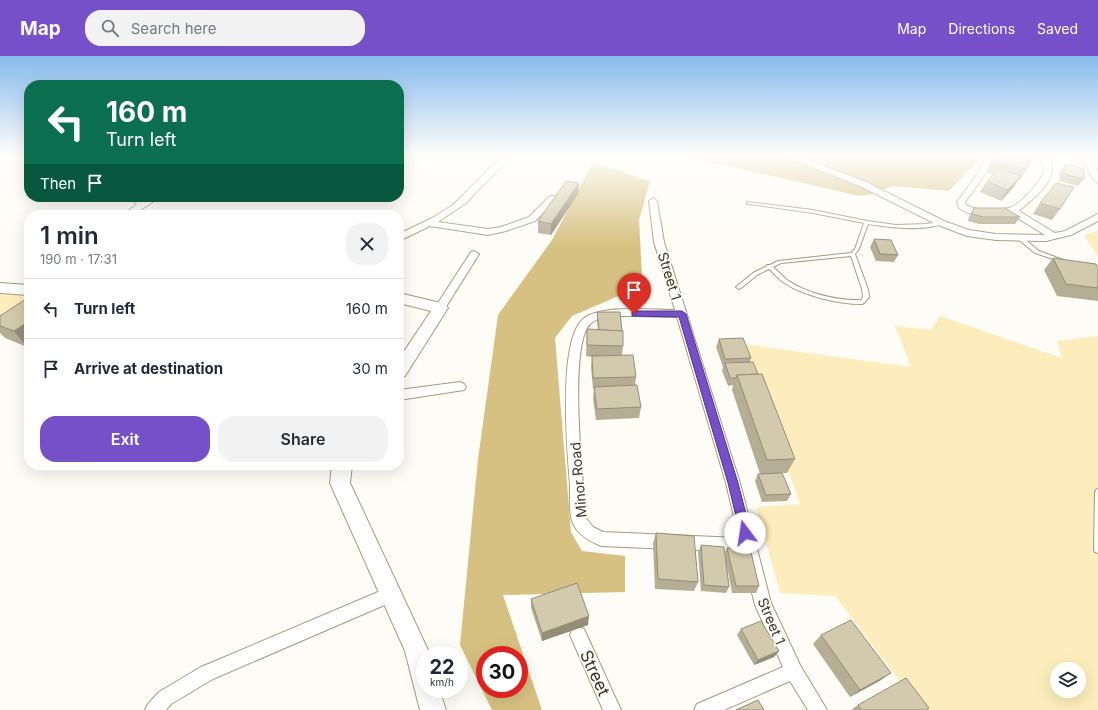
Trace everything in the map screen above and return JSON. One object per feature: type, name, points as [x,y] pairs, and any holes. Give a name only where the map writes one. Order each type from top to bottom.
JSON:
[{"type":"street","points":[[404,235],[443,216],[457,206],[477,185]]},
{"type":"street","points":[[865,185],[941,224],[967,232],[996,237],[1020,238],[1053,236],[1068,233],[1098,217]]},
{"type":"street","points":[[974,185],[961,202],[962,206],[971,211],[979,212],[1013,211],[1053,236]]},
{"type":"street","points":[[1013,211],[1036,192],[1041,185]]},
{"type":"street","points":[[427,223],[488,232],[503,229],[532,219],[553,198]]},
{"type":"street","name":"Street 1","points":[[654,201],[660,242],[733,483],[763,605],[794,670],[818,710]]},
{"type":"street","points":[[139,202],[143,204]]},
{"type":"street","points":[[134,210],[147,202]]},
{"type":"street","points":[[404,364],[474,254]]},
{"type":"street","points":[[0,288],[24,290]]},
{"type":"street","points":[[404,299],[440,308]]},
{"type":"street","name":"Minor Road","points":[[682,314],[601,315],[586,322],[578,336],[572,407],[579,520],[588,532],[601,539],[748,546]]},
{"type":"street","points":[[404,395],[460,387]]},
{"type":"street","points":[[341,470],[340,483],[416,650]]},
{"type":"street","points":[[154,710],[165,698],[207,673],[390,595]]},
{"type":"street","name":"Street","points":[[578,635],[612,710]]},
{"type":"street","points":[[703,710],[794,670]]},
{"type":"street","points":[[430,698],[433,710]]},
{"type":"lane","points":[[749,203],[823,213],[866,223],[903,226],[931,226],[941,224]]},
{"type":"lane","points":[[739,287],[769,266],[780,262],[853,254],[857,249],[866,223]]},
{"type":"lane","points":[[1020,238],[1037,252],[1071,263]]},
{"type":"lane","points":[[769,266],[785,280],[808,292],[842,302],[862,302],[866,297],[865,289],[853,254]]},
{"type":"lane","points":[[1098,492],[1098,550]]},
{"type":"shaded area","points":[[581,185],[649,185],[639,220],[642,275],[635,289],[572,316],[555,338],[571,532],[582,551],[625,556],[625,592],[503,595],[520,646],[476,646],[476,678],[468,661],[468,646],[460,645],[478,459],[498,315],[552,240]]},
{"type":"shaded area","points":[[809,185],[955,185],[949,191],[892,186],[873,194],[859,196]]},
{"type":"shaded area","points":[[1098,230],[1098,256],[1084,236]]},
{"type":"shaded area","points":[[0,294],[24,294],[24,311],[0,326]]},
{"type":"shaded area","points":[[940,316],[1062,358],[1057,341],[1098,336],[1098,710],[922,710],[835,596],[780,593],[756,507],[800,504],[744,344],[911,367],[895,326],[931,330]]},
{"type":"shaded area","points":[[528,669],[542,710],[492,710],[486,698],[528,698]]},
{"type":"building","points":[[564,185],[578,185],[551,224],[538,221]]},
{"type":"building","points":[[995,185],[1012,185],[1007,190]]},
{"type":"building","points":[[1055,185],[1074,187],[1060,209],[1040,203]]},
{"type":"building","points":[[974,208],[1005,208],[1020,217],[984,217],[972,214]]},
{"type":"building","points":[[874,239],[891,240],[898,255],[880,254]]},
{"type":"building","points":[[1053,258],[1096,264],[1098,267],[1098,288],[1066,284]]},
{"type":"building","points":[[24,300],[24,324],[14,331],[0,326],[0,316]]},
{"type":"building","points":[[597,312],[620,312],[622,331],[599,330]]},
{"type":"building","points":[[587,329],[623,331],[623,346],[587,345]]},
{"type":"building","points":[[743,338],[751,358],[725,359],[719,339]]},
{"type":"building","points":[[633,355],[636,377],[593,378],[592,356]]},
{"type":"building","points":[[753,362],[758,374],[737,375],[736,378],[730,378],[725,363]]},
{"type":"building","points":[[762,374],[795,459],[767,460],[737,375]]},
{"type":"building","points":[[637,385],[641,407],[597,409],[594,387]]},
{"type":"building","points":[[782,473],[791,494],[766,495],[758,474]]},
{"type":"building","points":[[656,533],[694,536],[698,582],[658,579]]},
{"type":"building","points":[[701,545],[724,547],[729,587],[704,585]]},
{"type":"building","points":[[727,548],[750,548],[759,586],[736,586]]},
{"type":"building","points":[[577,583],[589,616],[542,633],[531,599]]},
{"type":"building","points":[[851,620],[891,673],[860,690],[821,635]]},
{"type":"building","points":[[761,621],[779,651],[758,660],[741,629]]},
{"type":"building","points":[[906,678],[929,708],[925,710],[861,710],[858,705]]},
{"type":"building","points":[[758,700],[764,710],[736,710]]},
{"type":"route","points":[[634,314],[682,314],[733,483],[745,533]]}]
